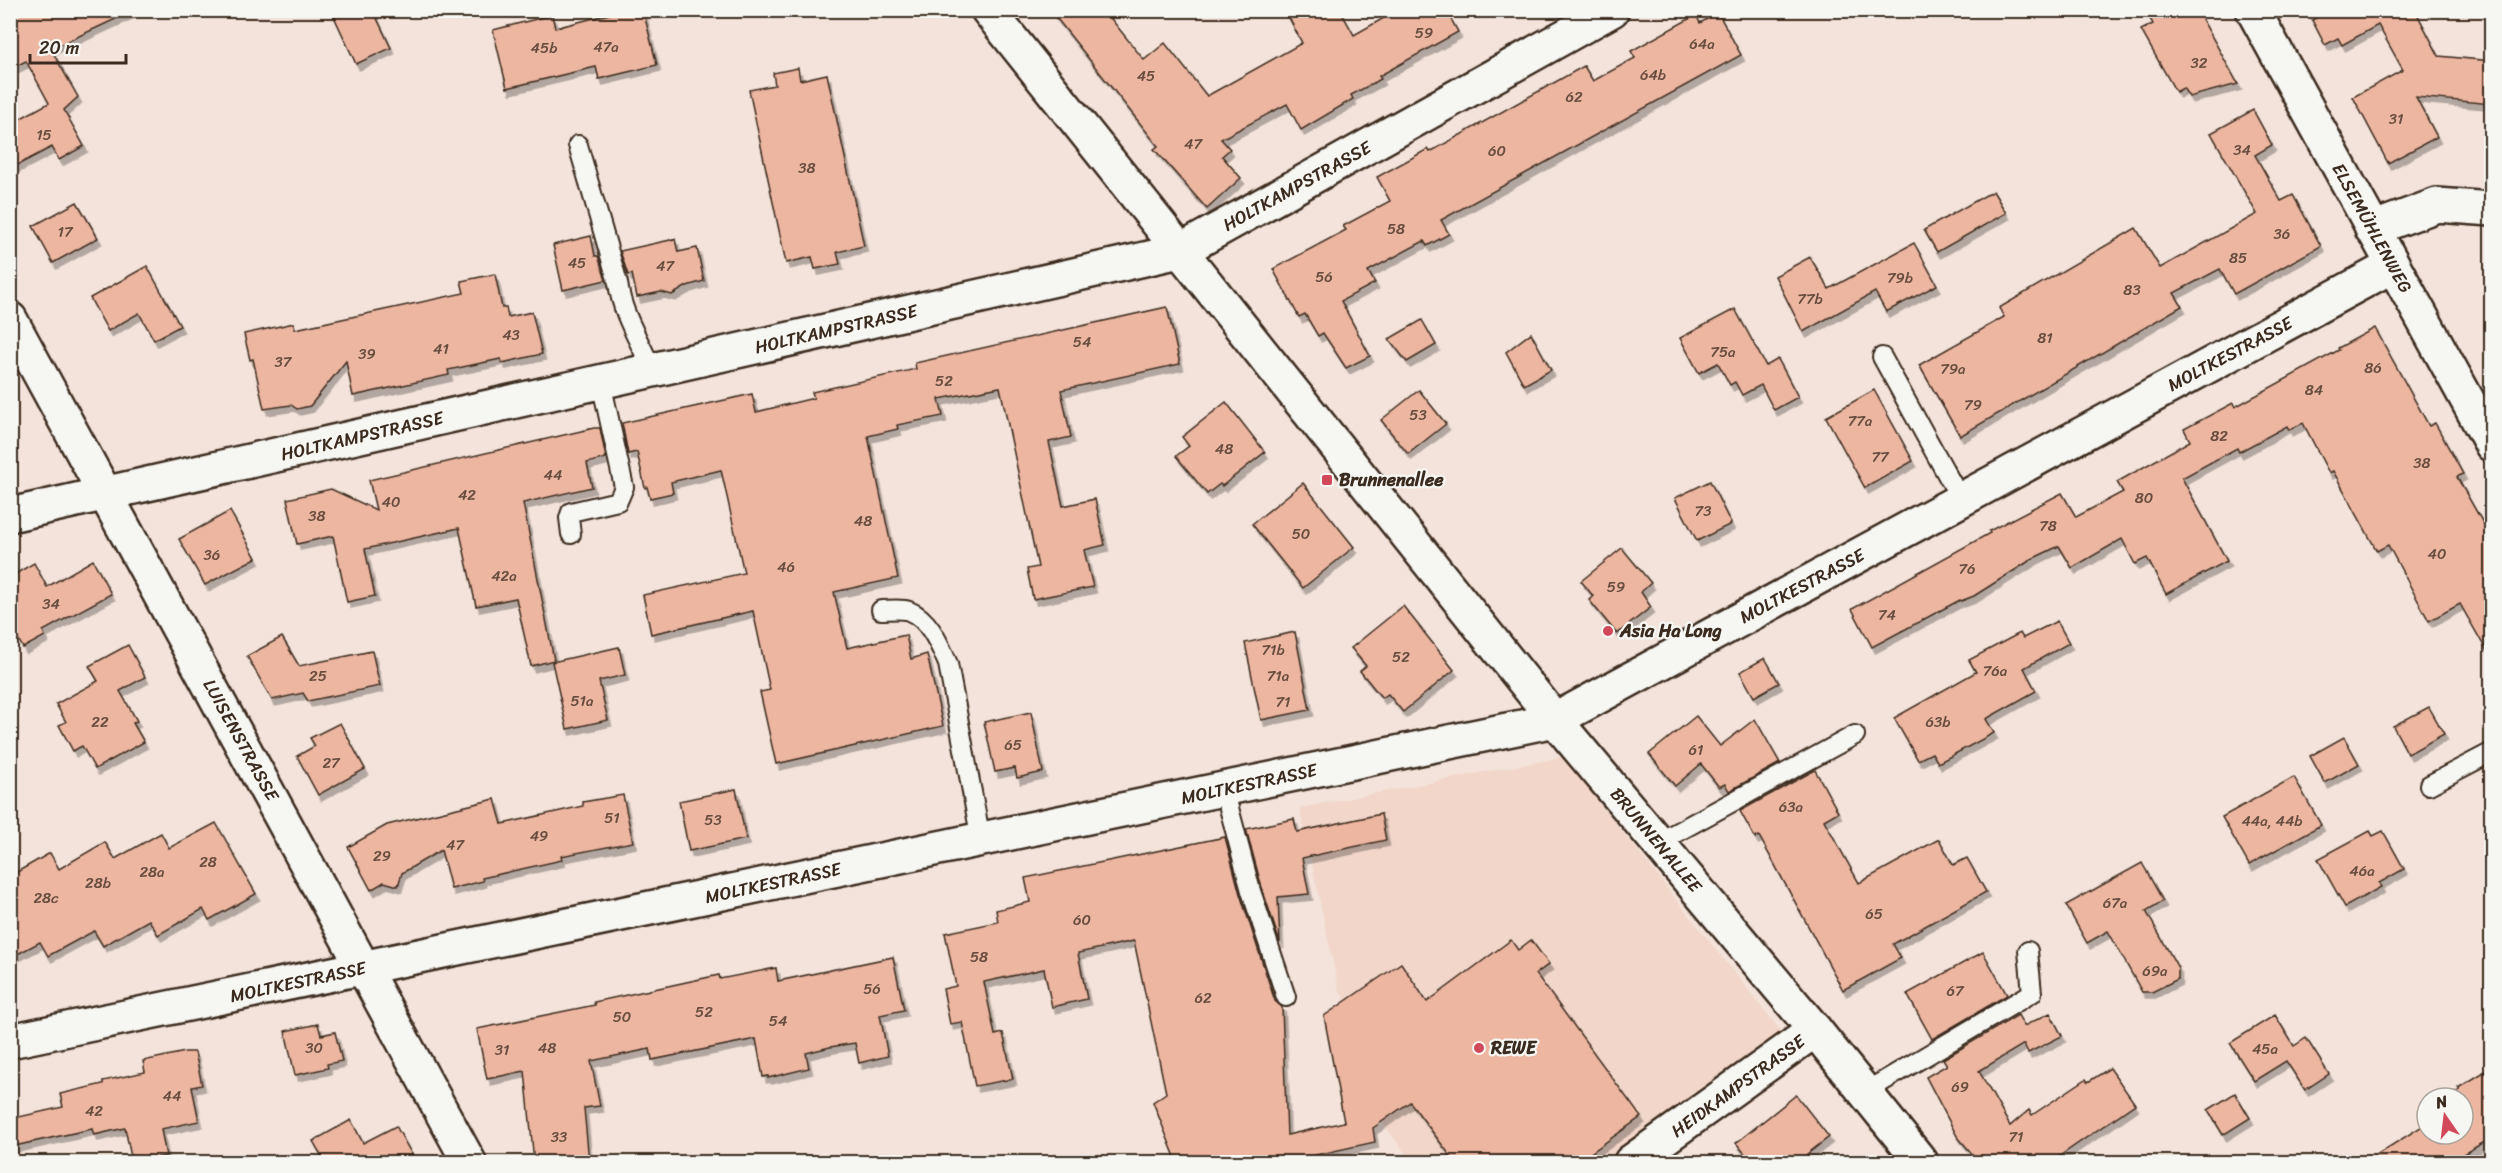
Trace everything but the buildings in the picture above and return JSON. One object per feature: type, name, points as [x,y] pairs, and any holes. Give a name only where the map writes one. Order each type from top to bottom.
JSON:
[{"type":"street","name":"BRUNNENALLEE","points":[[988,10],[1555,720],[1815,1030],[1921,1162]]},
{"type":"street","name":"ELSEMÜHLENWEG","points":[[2253,10],[2492,445]]},
{"type":"street","name":"HOLTKAMPSTRASSE","points":[[10,515],[1180,251],[1611,11]]},
{"type":"street","points":[[2372,229],[2437,205],[2492,209]]},
{"type":"street","name":"MOLTKESTRASSE","points":[[10,1041],[1555,720],[2392,266]]},
{"type":"street","name":"LUISENSTRASSE","points":[[10,319],[469,1162]]},
{"type":"street","name":"HEIDKAMPSTRASSE","points":[[1631,1162],[1815,1030]]},
{"type":"lane","points":[[578,145],[621,300],[629,324],[640,341],[652,370]]},
{"type":"lane","points":[[1882,357],[1961,500]]},
{"type":"lane","points":[[571,534],[569,518],[571,512],[618,501],[624,487],[601,382]]},
{"type":"lane","points":[[881,610],[909,610],[936,638],[948,664],[981,840]]},
{"type":"lane","points":[[1659,842],[1854,735]]},
{"type":"lane","points":[[2429,785],[2492,752]]},
{"type":"lane","points":[[1224,789],[1251,891],[1286,997]]},
{"type":"lane","points":[[1865,1092],[2032,993],[2028,951]]},
{"type":"shaded area","points":[[1563,757],[1787,1039],[1617,1162],[1412,1162],[1377,1115],[1352,1010],[1339,990],[1300,808]]},
{"type":"place","name":"Brunnenallee","points":[[1327,480]]},
{"type":"place","name":"Asia Ha Long","points":[[1608,631]]},
{"type":"place","name":"REWE","points":[[1479,1048]]}]
